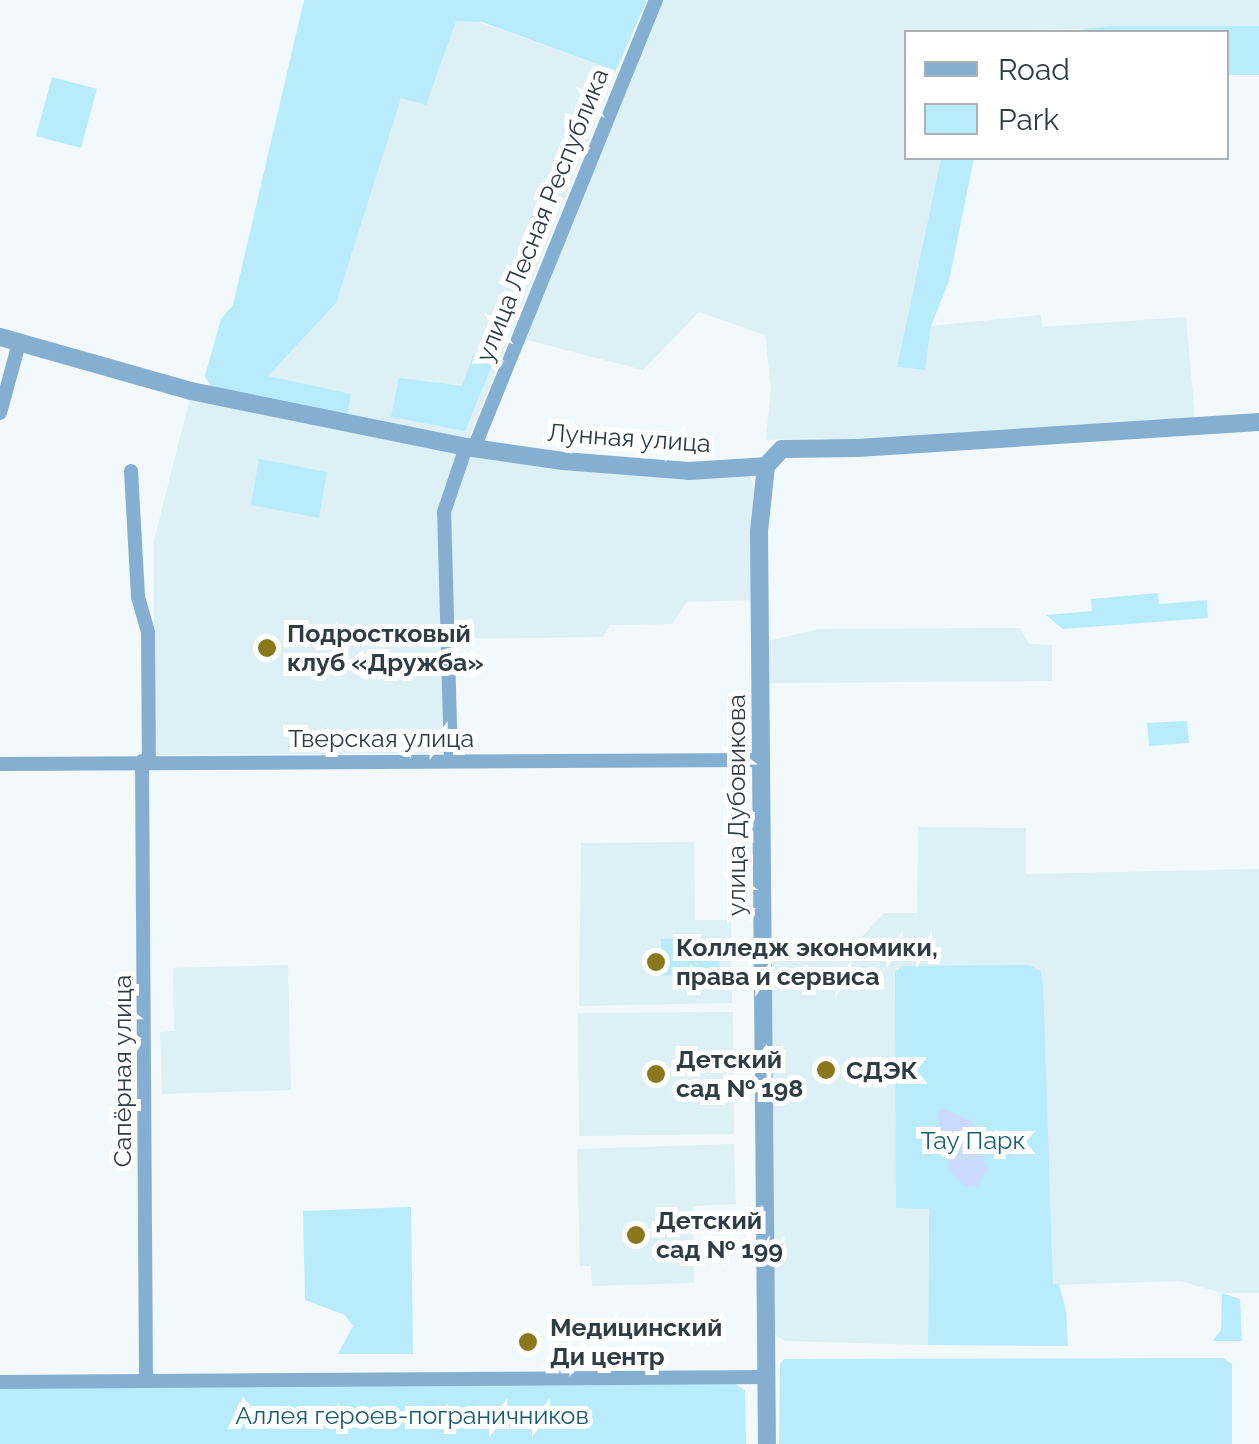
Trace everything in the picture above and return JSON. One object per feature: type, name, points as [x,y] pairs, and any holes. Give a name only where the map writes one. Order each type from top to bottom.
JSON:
[{"type":"street","name":"улица Лесная Республика","points":[[452,760],[444,512],[656,0]]},
{"type":"street","name":"Лунная улица","points":[[0,337],[190,391],[470,448],[563,461],[689,471],[766,466],[782,449],[1259,422]]},
{"type":"street","points":[[0,414],[19,343]]},
{"type":"street","name":"улица Дубовикова","points":[[766,466],[759,532],[766,1444]]},
{"type":"street","name":"Сапёрная улица","points":[[131,472],[138,597],[148,633],[146,1381]]},
{"type":"street","name":"Тверская улица","points":[[0,764],[761,760]]},
{"type":"street","points":[[0,1382],[764,1376]]},
{"type":"shaded area","points":[[418,0],[616,71],[468,440],[246,394]]},
{"type":"shaded area","points":[[663,0],[1259,0],[1259,26],[904,30],[904,160],[941,160],[897,367],[925,370],[931,326],[1041,315],[1042,327],[1186,317],[1195,419],[847,442],[817,438],[766,440],[771,387],[765,335],[699,312],[643,370],[523,339]]},
{"type":"shaded area","points":[[190,398],[386,436],[750,476],[756,491],[755,600],[687,602],[672,624],[610,625],[603,637],[454,639],[453,753],[154,755],[154,541]]},
{"type":"shaded area","points":[[1020,628],[1029,644],[1052,645],[1052,681],[768,683],[768,641],[819,629]]},
{"type":"shaded area","points":[[918,827],[1026,828],[1026,874],[1259,869],[1259,1293],[1222,1293],[1180,1281],[1053,1285],[1041,971],[897,968],[896,1207],[929,1209],[928,1345],[785,1341],[774,1334],[770,940],[859,940],[884,913],[917,913]]},
{"type":"shaded area","name":"Колледж экономики, права и сервиса","points":[[694,842],[695,920],[731,920],[732,1003],[579,1006],[581,843]]},
{"type":"shaded area","points":[[288,965],[291,1090],[162,1094],[160,1032],[174,1031],[173,968]]},
{"type":"shaded area","name":"Детский сад № 198","points":[[733,1012],[734,1134],[579,1136],[578,1013]]},
{"type":"shaded area","points":[[944,1109],[973,1122],[987,1170],[978,1187],[965,1187],[949,1170],[939,1124],[938,1111]]},
{"type":"shaded area","name":"Детский сад № 199","points":[[734,1144],[736,1204],[693,1206],[694,1283],[592,1286],[591,1266],[580,1266],[577,1149]]},
{"type":"green space","points":[[304,0],[647,0],[616,71],[482,22],[456,21],[426,105],[401,98],[336,303],[268,376],[351,394],[347,416],[211,387],[205,376],[221,319],[233,305]]},
{"type":"green space","points":[[1111,26],[1259,26],[1259,75],[1229,75],[1229,30],[1077,30]]},
{"type":"green space","points":[[52,77],[97,89],[81,148],[36,136]]},
{"type":"green space","points":[[941,160],[974,160],[949,281],[931,326],[925,370],[897,367]]},
{"type":"green space","points":[[473,355],[495,358],[465,431],[391,417],[399,378],[462,386]]},
{"type":"green space","points":[[259,459],[327,472],[319,518],[251,505]]},
{"type":"green space","points":[[1158,593],[1159,604],[1207,600],[1208,618],[1063,629],[1046,615],[1092,611],[1091,599]]},
{"type":"green space","points":[[1187,721],[1189,743],[1149,746],[1147,723]]},
{"type":"green space","points":[[718,937],[719,974],[661,976],[661,939]]},
{"type":"green space","name":"Тау Парк","points":[[1029,965],[1041,971],[1043,984],[1053,1284],[1059,1284],[1066,1310],[1068,1346],[928,1345],[929,1209],[896,1208],[895,972],[902,966]]},
{"type":"green space","points":[[411,1207],[413,1354],[338,1354],[353,1326],[345,1315],[305,1300],[303,1211]]},
{"type":"green space","points":[[1222,1293],[1240,1299],[1242,1341],[1213,1341],[1221,1330]]},
{"type":"green space","points":[[1223,1358],[1232,1364],[1232,1444],[779,1444],[780,1364],[784,1359]]},
{"type":"green space","name":"Аллея героев-пограничников","points":[[735,1383],[745,1391],[746,1444],[0,1444],[0,1388]]},
{"type":"place","name":"Подростковый клуб «Дружба»","points":[[267,648]]},
{"type":"place","name":"Колледж экономики, права и сервиса","points":[[656,962]]},
{"type":"place","name":"СДЭК","points":[[826,1070]]},
{"type":"place","name":"Детский сад № 198","points":[[656,1074]]},
{"type":"place","name":"Детский сад № 199","points":[[636,1235]]},
{"type":"place","name":"Медицинский Ди центр","points":[[528,1342]]}]
